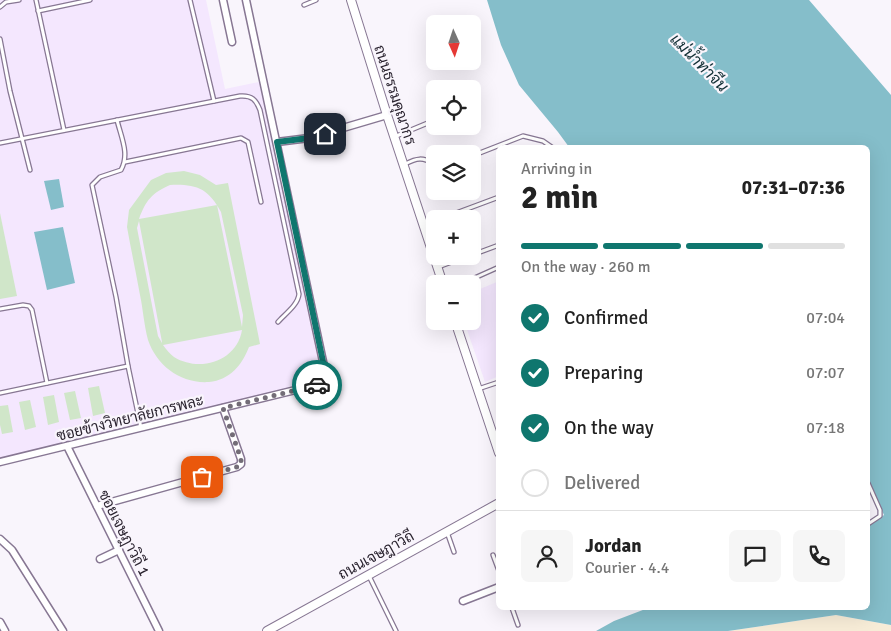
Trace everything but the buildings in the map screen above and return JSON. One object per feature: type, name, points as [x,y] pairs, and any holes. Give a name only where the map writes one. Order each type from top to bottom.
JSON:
[{"type":"street","points":[[223,0],[232,42]]},
{"type":"street","name":"ซอยข้างวิทยาลัยการพละ","points":[[0,462],[141,429],[322,383],[325,376],[246,0]]},
{"type":"street","name":"ถนนธรรมคุณากร","points":[[351,0],[440,275]]},
{"type":"street","points":[[277,142],[309,138],[387,115]]},
{"type":"street","points":[[458,330],[496,444]]},
{"type":"street","points":[[97,506],[237,467],[241,464],[241,459],[223,408]]},
{"type":"street","name":"ซอยเจษฎาวิถี 1","points":[[67,446],[159,631]]},
{"type":"street","name":"ถนนเจษฎาวิถี","points":[[267,631],[496,505]]},
{"type":"street","points":[[0,539],[12,550],[63,631]]},
{"type":"street","points":[[100,559],[119,550]]},
{"type":"street","points":[[464,601],[496,588]]},
{"type":"street","points":[[0,622],[5,631]]},
{"type":"lane","points":[[0,7],[6,2],[19,0]]},
{"type":"lane","points":[[36,0],[64,130]]},
{"type":"lane","points":[[38,11],[90,0]]},
{"type":"lane","points":[[190,0],[214,101]]},
{"type":"lane","points":[[304,4],[316,0]]},
{"type":"lane","points":[[0,39],[30,170]]},
{"type":"lane","points":[[0,144],[247,95],[253,98],[260,110],[299,294],[295,304],[278,322]]},
{"type":"lane","points":[[117,120],[126,155],[125,162],[121,170],[100,176],[92,185],[141,429]]},
{"type":"lane","points":[[394,137],[426,124]]},
{"type":"lane","points":[[500,145],[523,136],[543,141],[549,145]]},
{"type":"lane","points":[[125,162],[242,138],[248,142],[261,202]]},
{"type":"lane","points":[[481,152],[496,147]]},
{"type":"lane","points":[[404,165],[421,158],[426,159]]},
{"type":"lane","points":[[464,210],[496,198]]},
{"type":"lane","points":[[481,252],[496,246]]},
{"type":"lane","points":[[438,267],[443,265]]},
{"type":"lane","points":[[481,275],[496,268]]},
{"type":"lane","points":[[0,310],[23,304],[29,306],[32,310],[47,383]]},
{"type":"lane","points":[[0,393],[128,366]]},
{"type":"lane","points":[[477,390],[496,383]]},
{"type":"lane","points":[[870,488],[880,510],[880,516],[870,523]]},
{"type":"lane","points":[[447,532],[454,552]]},
{"type":"lane","points":[[493,555],[496,563]]},
{"type":"lane","points":[[368,575],[396,631]]},
{"type":"lane","points":[[513,610],[518,625]]},
{"type":"shaded area","points":[[0,0],[206,0],[225,89],[259,82],[321,375],[319,380],[0,458]]},
{"type":"shaded area","points":[[496,282],[496,377],[485,382],[467,330],[481,330],[481,289]]},
{"type":"shaded area","points":[[836,615],[891,625],[891,631],[728,631]]},
{"type":"green space","points":[[184,171],[200,175],[216,185],[228,183],[260,344],[249,347],[239,365],[229,375],[216,381],[199,382],[189,380],[171,372],[157,358],[148,340],[127,227],[129,210],[151,180],[166,173]],"holes":[[[170,185],[187,185],[200,189],[217,205],[139,219],[150,198]],[[217,206],[221,212],[243,315],[242,327]],[[139,221],[162,343],[158,336],[137,228]],[[242,330],[239,341],[233,350],[216,361],[206,364],[184,362],[174,357],[163,345]]]},
{"type":"green space","points":[[0,213],[17,296],[0,299]]},
{"type":"green space","points":[[99,386],[105,413],[93,416],[88,388]]},
{"type":"green space","points":[[75,391],[81,418],[70,420],[64,393]]},
{"type":"green space","points":[[54,395],[59,422],[48,425],[43,397]]},
{"type":"green space","points":[[30,400],[36,427],[25,430],[19,402]]},
{"type":"green space","points":[[8,405],[13,432],[2,434],[0,406]]},
{"type":"water","name":"แม่น้ำท่าจีน","points":[[487,0],[809,0],[891,95],[891,625],[836,615],[728,631],[596,631],[614,621],[643,610],[870,610],[870,525],[884,515],[870,484],[870,145],[568,145],[519,85],[501,45]]},
{"type":"water","points":[[59,179],[64,207],[51,210],[44,181]]},
{"type":"water","points":[[63,227],[75,283],[47,290],[34,232]]},
{"type":"way so far","points":[[202,477],[237,467],[241,464],[241,459],[223,408],[317,385]]},
{"type":"route","points":[[317,385],[324,380],[325,371],[277,142],[325,134]]}]
